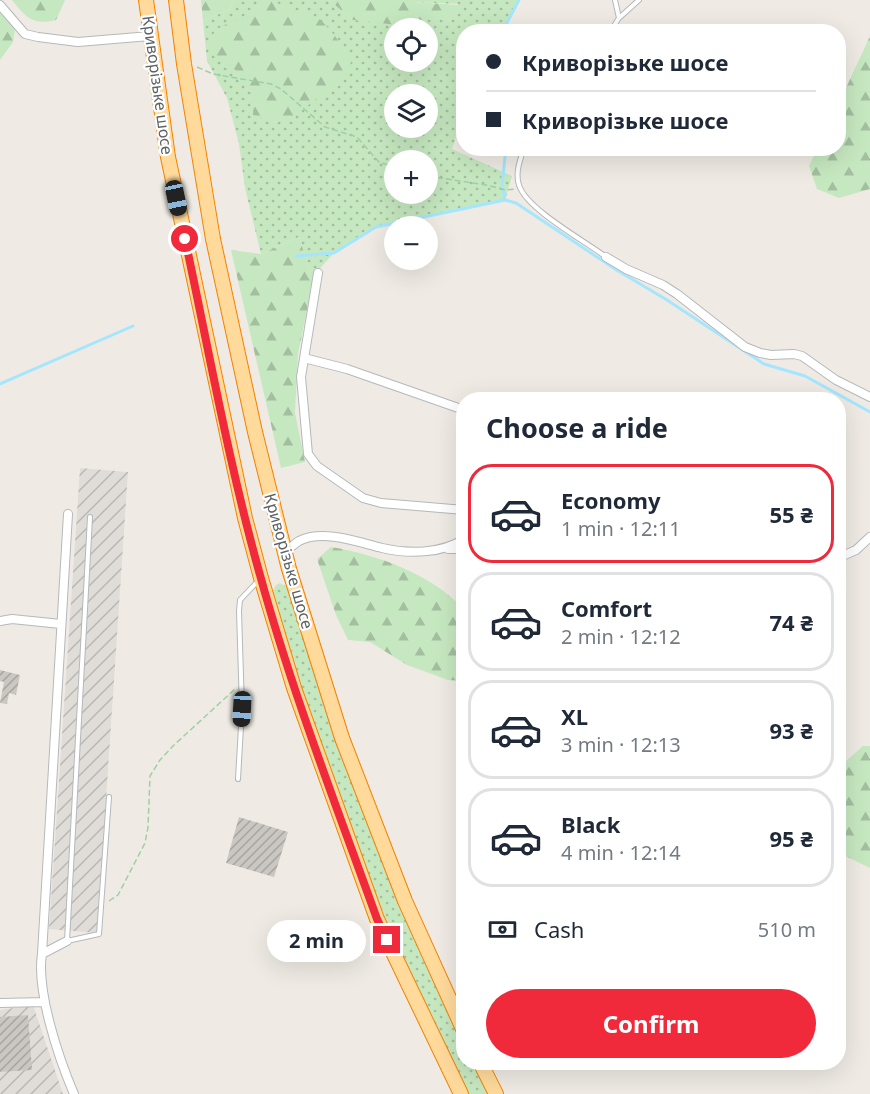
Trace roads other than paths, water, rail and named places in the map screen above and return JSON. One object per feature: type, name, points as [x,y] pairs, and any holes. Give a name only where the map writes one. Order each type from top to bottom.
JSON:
[{"type":"highway","name":"Криворізьке шосе","points":[[146,0],[168,157],[245,518],[261,578],[294,688],[377,919],[460,1094]]},
{"type":"highway","name":"Криворізьке шосе","points":[[176,0],[184,64],[213,239],[284,552],[342,738],[405,901],[456,1013]]},
{"type":"highway","points":[[484,1070],[496,1094]]},
{"type":"street","points":[[0,5],[25,34],[38,37],[78,42],[150,36]]},
{"type":"street","points":[[606,257],[626,270],[663,285],[677,294],[745,347],[771,355],[802,356],[836,380],[870,397]]},
{"type":"street","points":[[318,273],[301,377],[308,454],[317,466],[354,492],[372,500],[381,503],[456,509]]},
{"type":"street","points":[[304,358],[347,369],[456,407]]},
{"type":"street","points":[[68,514],[40,966],[44,1002],[74,1094]]},
{"type":"street","points":[[284,552],[301,540],[327,536],[350,539],[385,549],[409,551],[456,549]]},
{"type":"street","points":[[846,554],[856,550],[870,537]]},
{"type":"street","points":[[439,549],[456,544]]},
{"type":"street","points":[[0,621],[12,619],[62,624]]},
{"type":"street","points":[[42,954],[67,941]]},
{"type":"street","points":[[0,1003],[44,1002]]},
{"type":"lane","points":[[615,0],[619,18]]},
{"type":"lane","points":[[615,24],[639,0]]},
{"type":"lane","points":[[521,156],[518,167],[519,188],[535,207],[606,257]]},
{"type":"lane","points":[[90,517],[67,941],[99,934],[109,797]]},
{"type":"lane","points":[[238,778],[242,709],[240,600],[261,578]]},
{"type":"waterway","points":[[506,24],[519,0]]},
{"type":"waterway","points":[[296,256],[334,253],[376,227],[505,200],[502,185],[505,156]]},
{"type":"waterway","points":[[505,200],[516,203],[764,364],[805,376],[834,392]]},
{"type":"waterway","points":[[0,384],[133,326]]},
{"type":"waterway","points":[[846,399],[870,412]]}]
